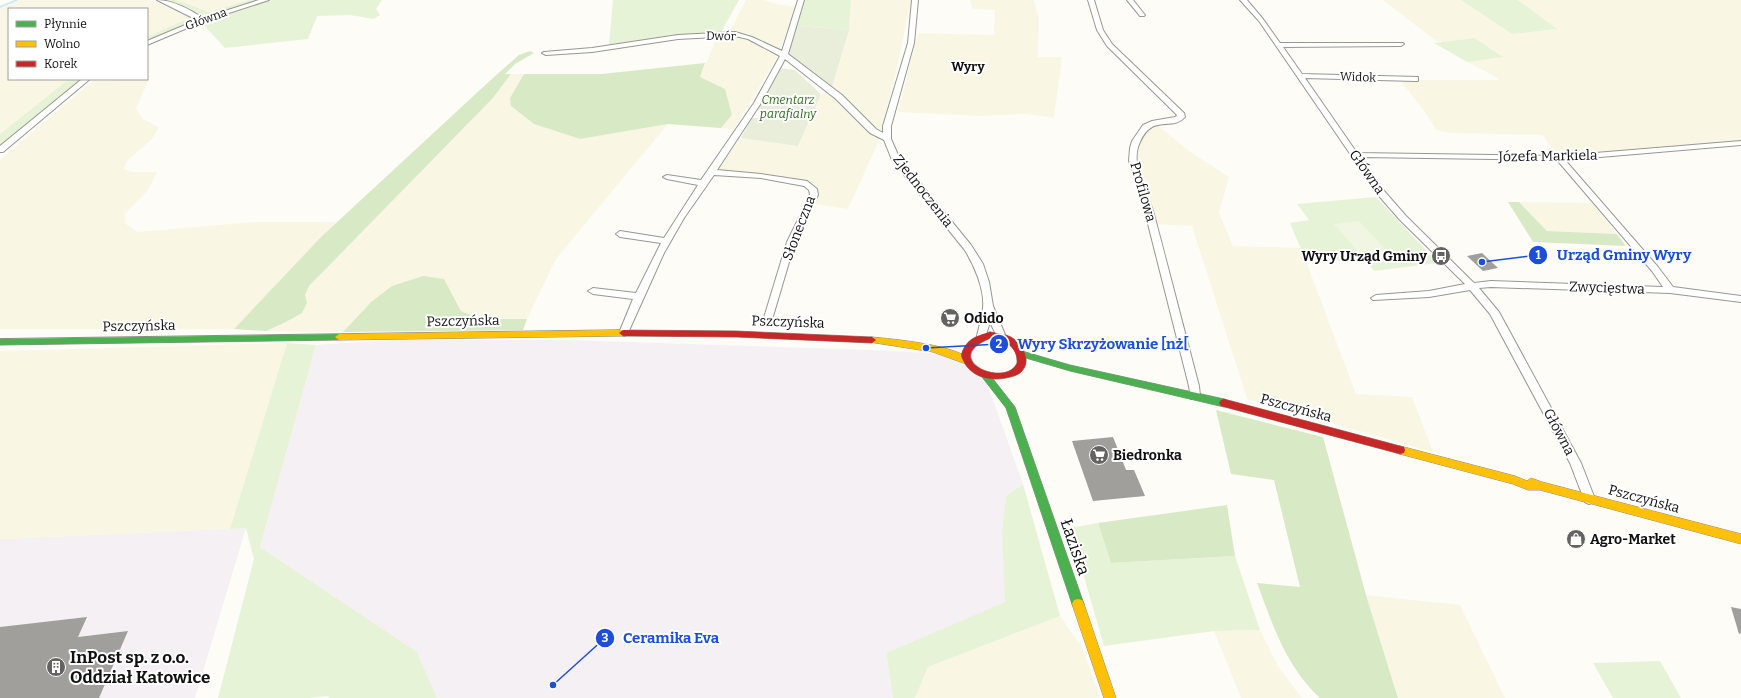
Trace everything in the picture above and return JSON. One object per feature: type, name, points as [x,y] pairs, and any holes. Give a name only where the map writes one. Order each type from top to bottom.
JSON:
[{"type":"main road","name":"Pszczyńska","points":[[0,342],[624,332],[736,334],[864,339],[926,348],[958,356],[966,361],[976,372],[987,377]]},
{"type":"main road","points":[[966,361],[965,352],[961,345],[982,336],[1001,337],[1015,343],[1022,354],[1023,359],[1010,383],[1003,377],[987,377]]},
{"type":"main road","name":"Pszczyńska","points":[[926,348],[961,345]]},
{"type":"main road","name":"Pszczyńska","points":[[1022,354],[1070,368],[1195,396],[1515,480],[1528,486],[1540,486],[1741,539]]},
{"type":"main road","name":"Pszczyńska","points":[[1018,369],[1031,367],[1070,368]]},
{"type":"main road","name":"Łaziska","points":[[987,377],[1010,407],[1110,698]]},
{"type":"main road","name":"Łaziska","points":[[1010,383],[1010,407]]},
{"type":"street","points":[[160,0],[187,11],[202,20]]},
{"type":"street","name":"Główna","points":[[148,43],[202,20],[266,0]]},
{"type":"street","points":[[624,332],[639,296],[666,242],[704,183],[734,141],[784,55],[801,0]]},
{"type":"street","name":"Zjednoczenia","points":[[915,0],[911,42],[887,126],[887,139],[895,158],[968,247],[978,264],[984,282],[988,306],[1001,337]]},
{"type":"street","name":"Profilowa","points":[[1091,0],[1100,30],[1109,44],[1180,113],[1181,117],[1177,120],[1151,124],[1144,129],[1135,141],[1132,149],[1135,174],[1142,188],[1149,212],[1194,386],[1195,396]]},
{"type":"street","points":[[1130,0],[1142,15]]},
{"type":"street","name":"Główna","points":[[1247,1],[1382,194],[1403,218],[1472,286],[1494,312],[1576,463],[1589,499]]},
{"type":"street","name":"Dwór","points":[[546,53],[592,50],[678,37],[730,34],[750,38],[784,55],[839,97],[873,131],[887,139]]},
{"type":"street","points":[[1279,45],[1401,44]]},
{"type":"street","name":"Widok","points":[[1300,76],[1415,79]]},
{"type":"street","points":[[0,150],[85,80]]},
{"type":"street","name":"Józefa Markiela","points":[[1355,155],[1559,158],[1741,143]]},
{"type":"street","points":[[1559,158],[1655,269],[1670,290]]},
{"type":"street","name":"Słoneczna","points":[[712,172],[761,176],[807,184],[813,189],[814,195],[791,242],[768,321]]},
{"type":"street","points":[[667,177],[704,183]]},
{"type":"street","points":[[620,234],[666,242]]},
{"type":"street","name":"Zwycięstwa","points":[[1472,286],[1490,284],[1670,290],[1741,299]]},
{"type":"street","points":[[1376,298],[1438,293],[1472,286]]},
{"type":"street","points":[[593,291],[639,296]]},
{"type":"street","name":"Zjednoczenia","points":[[982,336],[988,306]]},
{"type":"shaded area","points":[[21,0],[149,0],[191,17],[148,37],[148,8],[8,8],[8,80],[68,80],[0,134],[0,9]]},
{"type":"shaded area","points":[[177,0],[249,0],[209,12]]},
{"type":"shaded area","points":[[746,0],[764,0],[776,4],[796,7],[778,56],[734,129],[721,128],[732,115],[700,77],[717,37],[727,36]]},
{"type":"shaded area","points":[[851,0],[911,0],[896,73],[877,145],[848,209],[814,204],[816,188],[811,182],[718,169],[741,138],[798,146],[821,94],[832,87],[849,30]]},
{"type":"shaded area","points":[[970,0],[1034,0],[1039,20],[1038,57],[1062,57],[1054,118],[1026,114],[980,116],[898,112],[918,33],[994,35],[995,10],[973,9]]},
{"type":"shaded area","points":[[1383,0],[1461,0],[1512,34],[1556,29],[1518,0],[1741,0],[1741,141],[1559,157],[1542,135],[1451,133],[1436,130],[1425,112],[1400,80],[1498,80],[1498,78],[1467,62],[1502,56],[1475,38],[1445,42],[1436,41]]},
{"type":"shaded area","points":[[511,74],[524,74],[510,98],[534,124],[580,139],[668,124],[556,259],[527,319],[481,319],[461,311],[454,297],[371,302],[343,332],[266,331],[284,323],[305,295],[309,286],[493,98]]},
{"type":"shaded area","points":[[148,79],[136,109],[143,119],[159,127],[153,138],[126,162],[124,169],[132,172],[157,172],[148,190],[125,214],[126,224],[138,232],[253,222],[336,222],[234,329],[0,329],[0,160],[92,81]]},
{"type":"shaded area","points":[[1156,124],[1189,151],[1229,177],[1219,213],[1233,246],[1301,248],[1356,394],[1412,397],[1433,452],[1247,399],[1192,226],[1156,224],[1140,173],[1137,150],[1142,137]]},
{"type":"shaded area","points":[[1519,202],[1593,203],[1617,234],[1547,231]]},
{"type":"shaded area","points":[[391,340],[568,340],[870,350],[969,355],[984,375],[1023,484],[1006,496],[1002,531],[1006,602],[886,653],[893,698],[437,698],[417,652],[260,547],[316,345]]},
{"type":"shaded area","points":[[287,343],[230,529],[0,539],[0,351]]},
{"type":"shaded area","points":[[246,528],[195,698],[0,698],[0,539]]},
{"type":"shaded area","points":[[1366,595],[1460,605],[1505,698],[1398,698]]},
{"type":"shaded area","points":[[1060,616],[1083,649],[1100,698],[915,698],[928,667]]},
{"type":"shaded area","points":[[1260,630],[1278,666],[1302,698],[1241,698],[1214,631]]},
{"type":"green space","points":[[163,0],[177,0],[209,12],[249,0],[260,0],[217,13],[202,15]]},
{"type":"green space","points":[[272,0],[382,0],[376,9],[380,15],[374,19],[350,15],[317,16],[308,39],[225,48],[201,22]]},
{"type":"green space","points":[[613,0],[739,0],[721,32],[671,35],[609,45]]},
{"type":"green space","points":[[804,0],[851,0],[849,30],[797,26]]},
{"type":"green space","points":[[1461,0],[1518,0],[1557,29],[1512,34]]},
{"type":"green space","points":[[191,17],[195,20],[148,42],[148,37]]},
{"type":"green space","name":"Cmentarz parafialny","points":[[797,26],[849,30],[832,87],[786,54]]},
{"type":"green space","points":[[1475,38],[1503,57],[1467,62],[1434,43]]},
{"type":"green space","points":[[530,51],[534,53],[515,64],[505,74],[511,74],[493,98],[309,286],[305,295],[307,303],[302,313],[266,331],[234,329],[322,236],[494,77],[519,55]]},
{"type":"green space","points":[[705,63],[700,77],[725,89],[732,115],[721,128],[668,124],[580,139],[534,124],[511,106],[510,98],[524,74],[602,74]]},
{"type":"green space","name":"Cmentarz parafialny","points":[[780,68],[795,70],[821,94],[798,146],[741,138],[752,118],[759,118],[762,113],[757,109]]},
{"type":"green space","points":[[68,80],[80,80],[0,146],[0,134]]},
{"type":"green space","points":[[1376,197],[1438,263],[1374,271],[1365,260],[1306,261],[1290,223],[1309,220],[1297,204]]},
{"type":"green space","points":[[1508,202],[1519,202],[1547,231],[1617,234],[1626,246],[1533,242]]},
{"type":"green space","points":[[1359,221],[1391,255],[1365,260],[1334,224]]},
{"type":"green space","points":[[423,276],[444,279],[461,311],[481,319],[527,319],[523,330],[343,332],[371,302],[392,286]]},
{"type":"green space","points":[[287,343],[316,345],[260,547],[417,652],[437,698],[330,698],[327,696],[310,698],[218,698],[254,559],[246,528],[230,529]]},
{"type":"green space","points":[[1216,410],[1323,437],[1366,595],[1398,698],[1320,698],[1308,686],[1289,659],[1275,630],[1257,583],[1300,587],[1274,480],[1231,474]]},
{"type":"green space","points":[[1023,484],[1060,616],[928,667],[915,698],[893,698],[886,653],[1005,602],[1002,531],[1006,496]]},
{"type":"green space","points":[[1227,505],[1235,556],[1111,563],[1098,523]]},
{"type":"green space","points":[[1098,523],[1111,563],[1235,556],[1260,630],[1214,631],[1104,646],[1070,528]]},
{"type":"green space","points":[[1660,661],[1681,698],[1613,698],[1593,663]]},
{"type":"building","points":[[1482,253],[1498,268],[1483,271],[1467,256]]},
{"type":"building","name":"Biedronka","points":[[1113,437],[1126,470],[1134,470],[1145,496],[1093,501],[1072,441]]},
{"type":"building","points":[[1731,607],[1741,609],[1741,633],[1739,634]]},
{"type":"building","name":"InPost sp. z o.o. Oddział Katowice","points":[[87,617],[78,637],[128,631],[99,698],[0,698],[0,627]]},
{"type":"waterway","points":[[0,7],[17,0]]},
{"type":"traffic: fast","points":[[0,342],[339,337]]},
{"type":"traffic: fast","points":[[1022,354],[1070,368],[1224,403]]},
{"type":"traffic: fast","points":[[987,377],[1010,407],[1078,604]]},
{"type":"traffic: slow","points":[[339,337],[623,333]]},
{"type":"traffic: slow","points":[[872,340],[933,349],[945,352],[966,361]]},
{"type":"traffic: slow","points":[[1400,450],[1515,480],[1528,486],[1540,486]]},
{"type":"traffic: slow","points":[[1531,482],[1540,486],[1741,539]]},
{"type":"traffic: slow","points":[[1078,604],[1110,698]]},
{"type":"traffic: jam","points":[[623,333],[736,334],[872,340]]},
{"type":"traffic: jam","points":[[990,335],[1008,340],[1014,344],[1021,353],[1022,363],[1016,371],[1011,374],[998,377],[986,375],[976,371],[969,364],[965,356],[967,348],[975,341],[990,335]]},
{"type":"traffic: jam","points":[[1224,403],[1400,450]]},
{"type":"place","name":"Wyry Urząd Gminy","points":[[1441,256]]},
{"type":"place","name":"Urząd Gminy Wyry","points":[[1482,262]]},
{"type":"place","name":"Odido","points":[[950,318]]},
{"type":"place","name":"Wyry Skrzyżowanie [nż[","points":[[926,348]]},
{"type":"place","name":"Biedronka","points":[[1099,455]]},
{"type":"place","name":"Agro-Market","points":[[1576,539]]},
{"type":"place","name":"InPost sp. z o.o. Oddział Katowice","points":[[56,667]]},
{"type":"place","name":"Ceramika Eva","points":[[553,685]]},
{"type":"district","name":"Wyry","points":[[968,66]]}]
